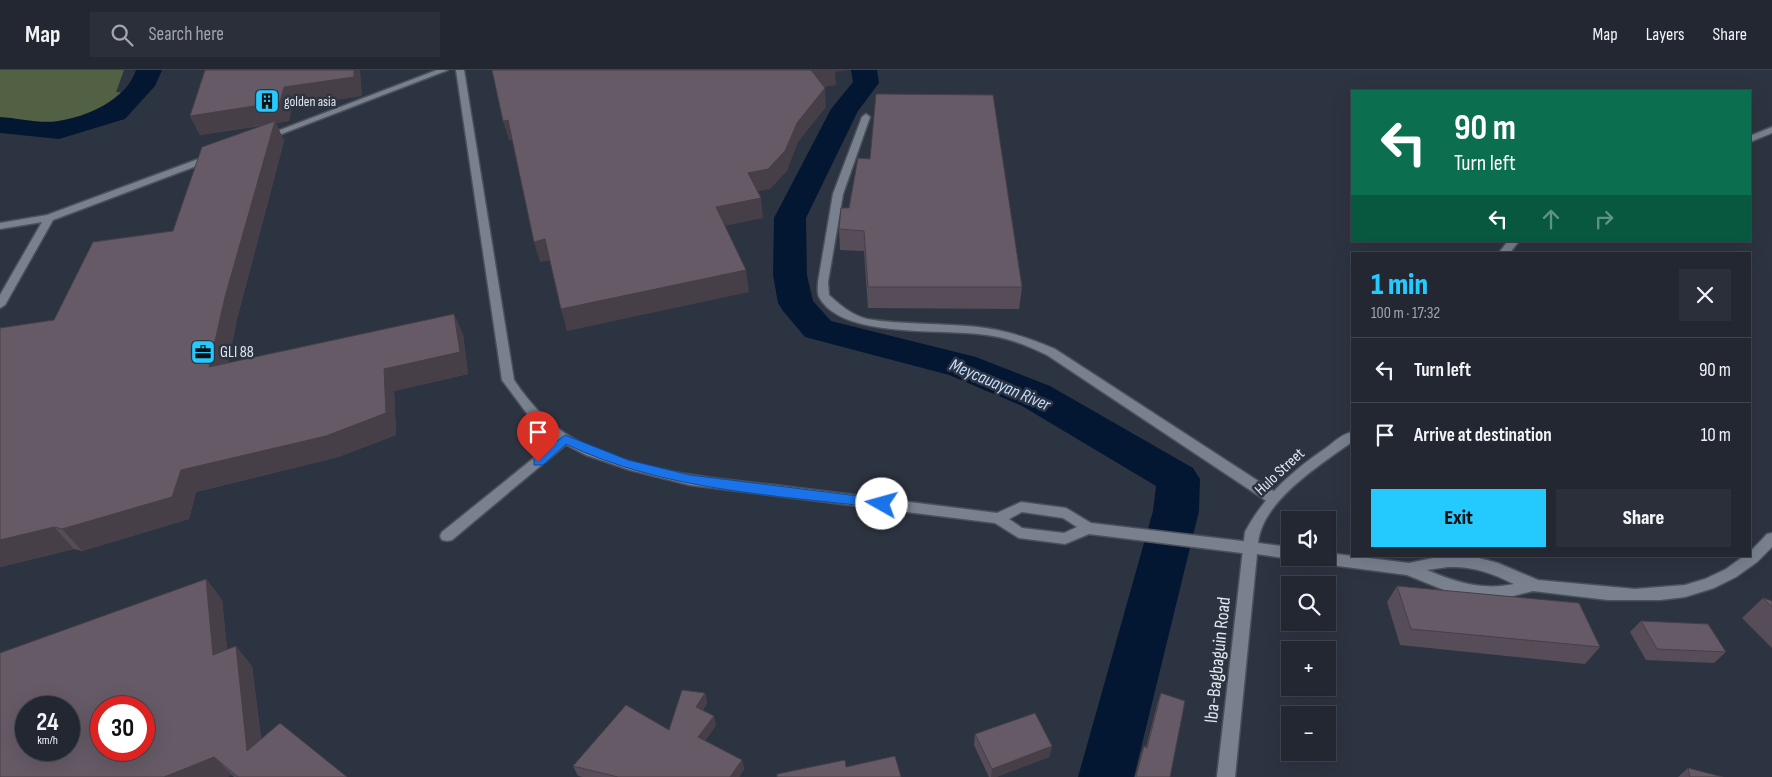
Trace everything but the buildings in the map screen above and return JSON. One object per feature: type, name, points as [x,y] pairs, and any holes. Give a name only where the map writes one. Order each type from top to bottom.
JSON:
[{"type":"street","points":[[251,142],[444,70]]},
{"type":"street","points":[[460,70],[508,380],[522,401],[539,420],[565,439],[600,455],[632,466],[690,480],[998,518],[1019,533],[1065,539],[1088,528]]},
{"type":"street","points":[[866,117],[838,194],[824,282],[824,296],[836,308],[855,319],[985,331],[1008,334],[1030,341],[1273,498]]},
{"type":"street","points":[[1751,139],[1772,130]]},
{"type":"street","points":[[0,226],[48,218],[223,153]]},
{"type":"street","points":[[0,305],[48,218]]},
{"type":"street","points":[[1505,252],[1513,242]]},
{"type":"street","name":"Hulo Street","points":[[1250,548],[1252,532],[1259,516],[1273,498],[1314,463],[1351,437]]},
{"type":"street","points":[[447,536],[565,439]]},
{"type":"street","points":[[998,518],[1021,508],[1066,513],[1088,528],[1281,552]]},
{"type":"street","points":[[1409,569],[1446,560],[1487,565],[1533,585],[1596,593],[1642,595],[1692,591],[1725,578],[1758,555],[1772,538]]},
{"type":"street","name":"Iba-Bagbaguin Road","points":[[1226,777],[1250,548]]},
{"type":"street","points":[[1336,560],[1409,569],[1454,588],[1497,594],[1533,585]]},
{"type":"green space","points":[[0,70],[124,70],[116,92],[126,93],[108,112],[62,126],[0,120]]},
{"type":"water","points":[[138,70],[160,70],[158,79],[135,81]]},
{"type":"waterway","name":"Meycauayan River","points":[[0,125],[59,130],[115,113],[146,80],[149,70]]},
{"type":"waterway","name":"Meycauayan River","points":[[864,70],[866,83],[845,109],[790,218],[790,275],[796,303],[818,329],[962,366],[1036,396],[1178,479],[1176,511],[1106,777]]},
{"type":"place","name":"golden asia","points":[[267,101]]},
{"type":"place","name":"GLI 88","points":[[203,352]]},
{"type":"route","points":[[538,462],[565,439],[600,455],[627,464],[690,480],[882,504]]}]
